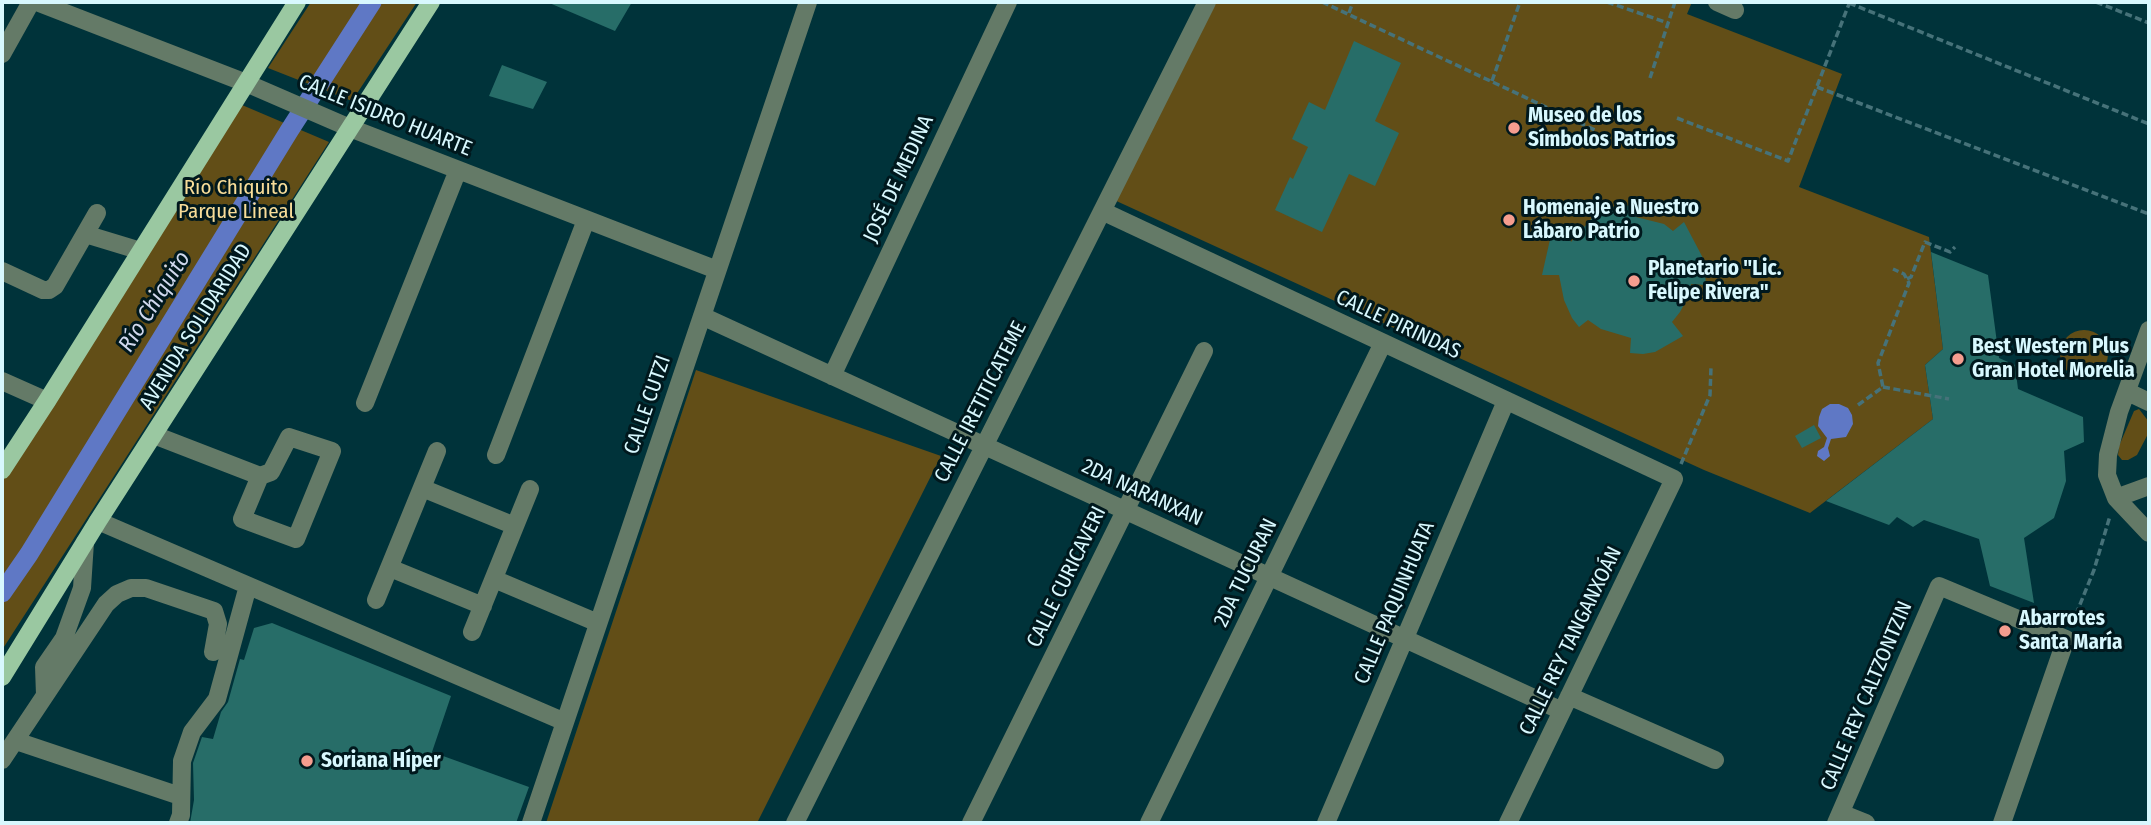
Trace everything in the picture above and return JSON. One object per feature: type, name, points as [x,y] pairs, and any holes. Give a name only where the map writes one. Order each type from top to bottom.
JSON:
[{"type":"main road","points":[[2,470],[297,2]]},
{"type":"main road","name":"AVENIDA SOLIDARIDAD","points":[[2,677],[98,521],[431,2]]},
{"type":"street","points":[[2,54],[31,2]]},
{"type":"street","name":"CALLE ISIDRO HUARTE","points":[[37,2],[717,271]]},
{"type":"street","name":"CALLE CUTZI","points":[[531,823],[808,2]]},
{"type":"street","name":"JOSÉ DE MEDINA","points":[[832,376],[1008,2]]},
{"type":"street","name":"CALLE IRETITICATEME","points":[[795,823],[1207,2]]},
{"type":"street","points":[[1717,2],[1735,10]]},
{"type":"street","points":[[365,403],[458,170]]},
{"type":"street","name":"CALLE PIRINDAS","points":[[1102,211],[1674,479]]},
{"type":"street","points":[[2,271],[43,290],[49,290],[55,286],[97,214]]},
{"type":"street","points":[[496,455],[586,220]]},
{"type":"street","points":[[85,234],[141,251]]},
{"type":"street","name":"2DA NARANXAN","points":[[702,316],[1405,639],[1715,760]]},
{"type":"street","points":[[2149,330],[2119,412],[2108,455],[2107,475],[2116,498],[2149,533]]},
{"type":"street","name":"2DA TUCURAN","points":[[1149,823],[1383,343]]},
{"type":"street","name":"CALLE CURICAVERI","points":[[971,823],[1203,351]]},
{"type":"street","points":[[2,381],[47,401]]},
{"type":"street","points":[[2128,392],[2149,402]]},
{"type":"street","name":"CALLE PAQUINHUATA","points":[[1326,823],[1506,401]]},
{"type":"street","points":[[154,435],[260,476],[271,472],[289,437],[332,452],[296,539],[242,519],[260,476]]},
{"type":"street","points":[[376,600],[437,451]]},
{"type":"street","name":"CALLE REY TANGANXOÁN","points":[[1508,823],[1674,479]]},
{"type":"street","points":[[2116,498],[2149,486]]},
{"type":"street","points":[[422,488],[515,526]]},
{"type":"street","points":[[472,632],[530,489]]},
{"type":"street","points":[[98,521],[565,722]]},
{"type":"street","points":[[44,695],[44,667],[64,638],[82,588],[85,542]]},
{"type":"street","points":[[390,568],[483,606]]},
{"type":"street","points":[[494,579],[598,622]]},
{"type":"street","points":[[178,823],[181,815],[182,761],[192,732],[217,699],[248,586]]},
{"type":"street","name":"CALLE REY CALTZONTZIN","points":[[1839,818],[1939,586],[2066,639]]},
{"type":"street","points":[[2,760],[106,604],[117,594],[146,588],[214,611],[218,624],[213,652]]},
{"type":"street","points":[[2002,823],[2066,639]]},
{"type":"street","points":[[16,741],[180,796]]},
{"type":"street","points":[[1839,818],[1866,823]]},
{"type":"path","points":[[1322,2],[1597,131]]},
{"type":"path","points":[[1349,13],[1353,2]]},
{"type":"path","points":[[1492,81],[1520,2]]},
{"type":"path","points":[[1608,2],[1668,23]]},
{"type":"path","points":[[1650,78],[1675,2]]},
{"type":"path","points":[[1677,118],[1788,162],[1849,2],[2149,124]]},
{"type":"path","points":[[2096,2],[2149,23]]},
{"type":"path","points":[[1817,87],[2149,214]]},
{"type":"path","points":[[1907,279],[1912,277],[1925,242],[1950,252],[1955,247]]},
{"type":"path","points":[[1883,387],[1878,363],[1909,283],[1904,274],[1893,270]]},
{"type":"path","points":[[1674,479],[1710,395],[1711,367]]},
{"type":"path","points":[[1858,405],[1883,387],[1949,399]]},
{"type":"path","points":[[2066,639],[2094,570],[2116,498]]},
{"type":"green space","points":[[311,2],[417,2],[352,101],[268,68]]},
{"type":"green space","points":[[1215,2],[1692,2],[1687,14],[1842,74],[1799,187],[1929,237],[1943,349],[1925,365],[1933,419],[1810,513],[1704,470],[1112,199]]},
{"type":"green space","name":"Río Chiquito Parque Lineal","points":[[242,105],[329,142],[2,650],[2,482]]},
{"type":"green space","points":[[2084,330],[2101,337],[2108,354],[2101,371],[2084,378],[2067,371],[2060,354],[2067,337]]},
{"type":"green space","points":[[696,370],[941,456],[757,823],[546,823]]},
{"type":"green space","points":[[2139,409],[2149,422],[2149,432],[2137,455],[2122,460],[2118,455],[2119,446],[2134,411]]},
{"type":"water","points":[[1830,404],[1848,408],[1853,424],[1846,437],[1831,439],[1828,448],[1830,456],[1824,461],[1817,456],[1827,438],[1818,426],[1822,409]]},
{"type":"building","points":[[547,2],[632,2],[615,31]]},
{"type":"building","points":[[1354,41],[1401,63],[1375,121],[1399,133],[1375,186],[1349,174],[1322,232],[1275,210],[1308,147],[1292,139],[1309,102],[1325,110]]},
{"type":"building","points":[[502,65],[547,82],[533,109],[489,96]]},
{"type":"building","name":"Planetario \"Lic. Felipe Rivera\"","points":[[1617,205],[1636,206],[1636,217],[1664,224],[1673,231],[1684,222],[1704,260],[1706,285],[1691,284],[1689,295],[1672,322],[1683,336],[1655,352],[1630,353],[1631,338],[1601,329],[1588,320],[1579,327],[1564,300],[1559,275],[1542,275],[1551,235],[1567,230],[1571,242],[1593,217]]},
{"type":"building","points":[[1931,252],[1988,275],[1999,358],[2015,365],[2018,389],[2083,417],[2084,442],[2064,451],[2066,481],[2054,518],[2024,538],[2034,603],[1990,586],[1979,539],[1924,520],[1913,527],[1897,517],[1889,525],[1826,501],[1933,419],[1925,365],[1943,349]]},
{"type":"building","points":[[1814,425],[1821,438],[1802,448],[1795,436]]},
{"type":"building","name":"Soriana Híper","points":[[272,623],[451,696],[432,752],[529,787],[516,823],[190,823],[194,800],[193,763],[202,737],[213,739],[221,712],[228,702],[240,659],[244,660],[254,628]]},
{"type":"waterway","name":"Río Chiquito","points":[[2,593],[29,554],[289,131],[372,2]]},
{"type":"place","name":"Museo de los Símbolos Patrios","points":[[1514,128]]},
{"type":"place","name":"Homenaje a Nuestro Lábaro Patrio","points":[[1509,220]]},
{"type":"place","name":"Planetario \"Lic. Felipe Rivera\"","points":[[1634,281]]},
{"type":"place","name":"Best Western Plus Gran Hotel Morelia","points":[[1958,359]]},
{"type":"place","name":"Abarrotes Santa María","points":[[2005,631]]},
{"type":"place","name":"Soriana Híper","points":[[307,761]]}]
